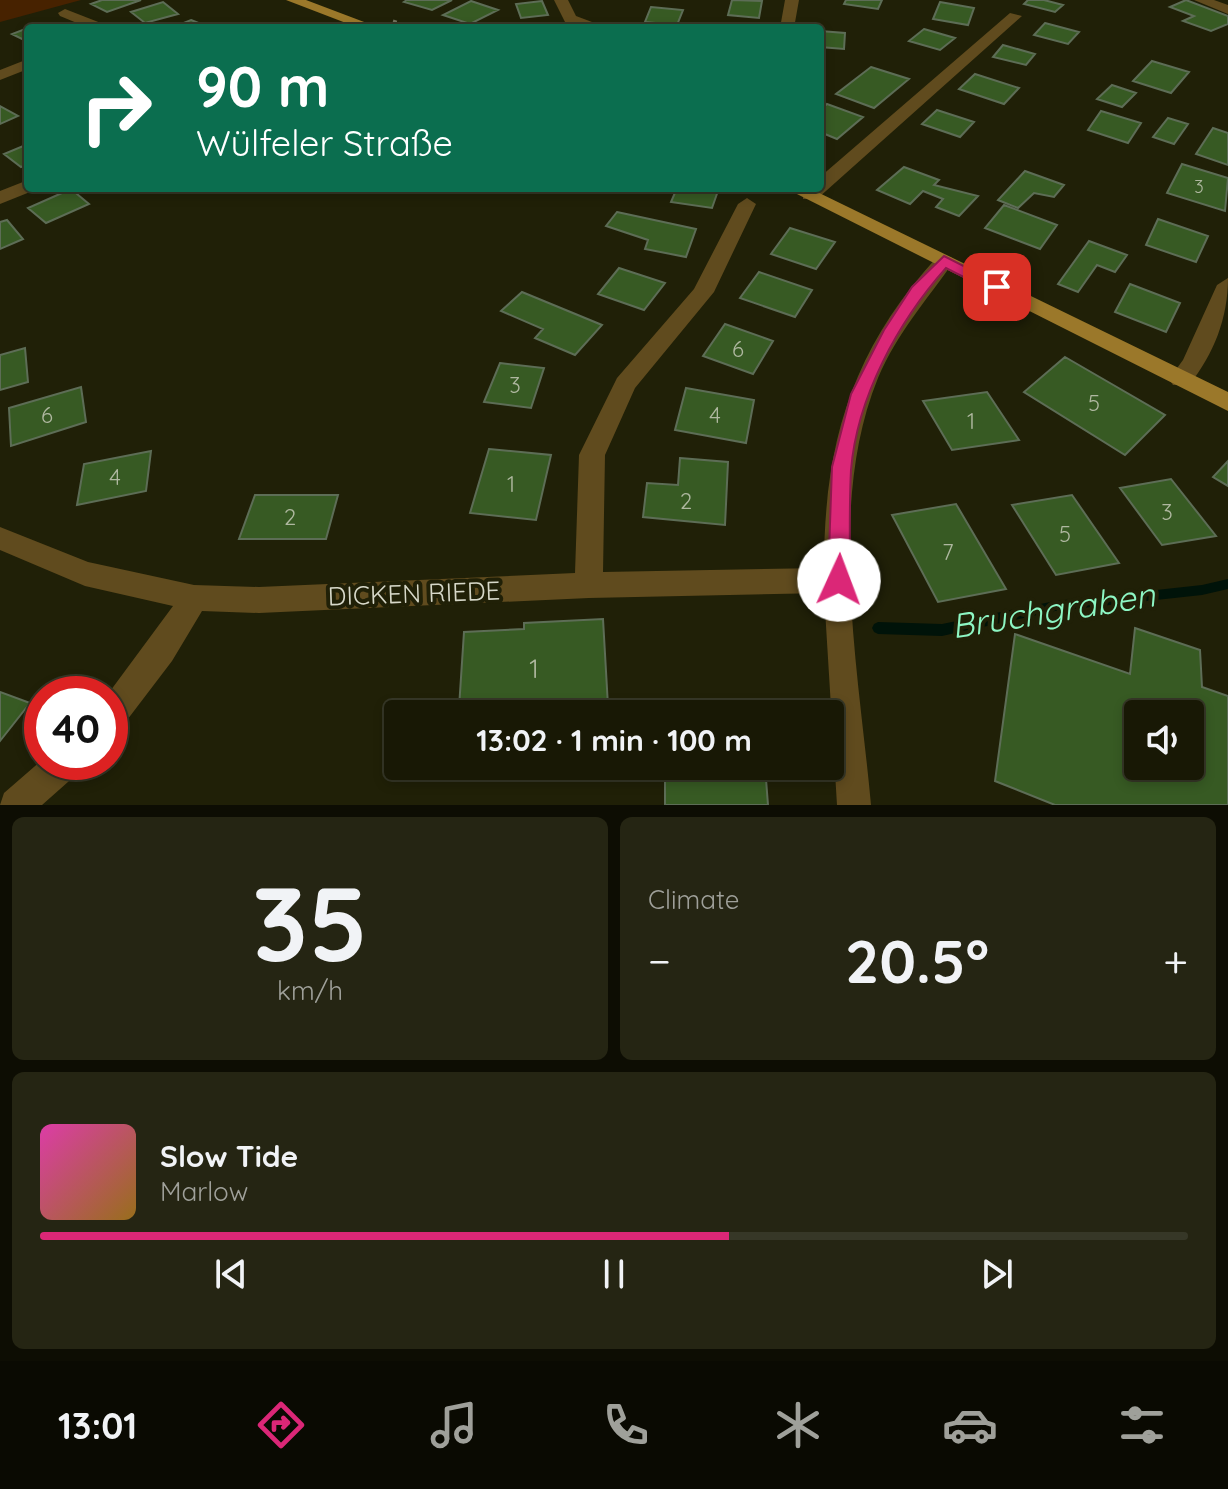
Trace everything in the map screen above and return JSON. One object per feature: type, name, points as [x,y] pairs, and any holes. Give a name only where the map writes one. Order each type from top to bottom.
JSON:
[{"type":"main road","points":[[293,0],[362,24]]},
{"type":"main road","points":[[802,192],[1228,402]]},
{"type":"street","points":[[561,0],[570,19],[587,24]]},
{"type":"street","points":[[788,24],[792,0]]},
{"type":"street","points":[[1201,0],[1228,10]]},
{"type":"street","points":[[65,13],[91,24]]},
{"type":"street","points":[[824,174],[1015,16]]},
{"type":"street","points":[[0,75],[24,66]]},
{"type":"street","points":[[0,198],[24,188]]},
{"type":"street","points":[[589,585],[592,455],[625,384],[703,292],[747,204]]},
{"type":"street","points":[[854,805],[839,580],[842,467],[860,394],[892,330],[917,290],[944,261]]},
{"type":"street","points":[[1181,379],[1193,364],[1228,285]]},
{"type":"street","name":"DICKEN RIEDE","points":[[0,538],[85,574],[194,598],[259,600],[589,585],[839,580]]},
{"type":"street","points":[[128,694],[161,651],[194,598]]},
{"type":"street","points":[[16,805],[44,780]]},
{"type":"shaded area","points":[[0,0],[81,0],[0,22]]},
{"type":"building","points":[[102,0],[141,0],[107,12],[91,4]]},
{"type":"building","points":[[452,0],[432,10],[404,2]]},
{"type":"building","points":[[732,0],[762,1],[759,18],[728,15]]},
{"type":"building","points":[[846,0],[882,0],[878,9],[844,4]]},
{"type":"building","points":[[1028,0],[1063,5],[1055,12],[1024,4]]},
{"type":"building","points":[[1186,0],[1228,16],[1228,24],[1211,31],[1183,21],[1194,16],[1170,7]]},
{"type":"building","points":[[471,1],[498,10],[470,24],[443,15]]},
{"type":"building","points":[[542,1],[548,15],[521,18],[516,4]]},
{"type":"building","points":[[163,2],[178,14],[145,23],[131,12]]},
{"type":"building","points":[[940,2],[974,8],[968,25],[933,19]]},
{"type":"building","points":[[651,7],[683,10],[677,24],[645,22]]},
{"type":"building","points":[[1045,23],[1079,32],[1068,44],[1034,35]]},
{"type":"building","points":[[24,29],[24,40],[12,34]]},
{"type":"building","points":[[924,29],[955,38],[940,50],[909,41]]},
{"type":"building","points":[[824,31],[845,33],[844,49],[824,47]]},
{"type":"building","points":[[1003,45],[1035,54],[1026,65],[993,57]]},
{"type":"building","points":[[1152,61],[1189,72],[1171,93],[1133,81]]},
{"type":"building","points":[[871,67],[909,79],[874,108],[836,94]]},
{"type":"building","points":[[975,74],[1019,88],[1004,104],[959,89]]},
{"type":"building","points":[[1112,85],[1136,93],[1122,107],[1097,99]]},
{"type":"building","points":[[827,104],[863,117],[837,139],[824,134],[824,107]]},
{"type":"building","points":[[0,106],[18,116],[0,124]]},
{"type":"building","points":[[937,110],[974,122],[960,137],[922,124]]},
{"type":"building","points":[[1101,111],[1141,123],[1128,143],[1088,130]]},
{"type":"building","points":[[1168,118],[1188,124],[1174,144],[1153,137]]},
{"type":"building","points":[[1213,128],[1228,133],[1228,165],[1196,154]]},
{"type":"building","points":[[24,146],[24,166],[21,167],[4,154]]},
{"type":"building","points":[[1182,164],[1228,178],[1225,211],[1167,193]]},
{"type":"building","points":[[904,167],[939,180],[934,185],[978,196],[959,216],[936,207],[943,199],[923,191],[910,204],[877,190]]},
{"type":"building","points":[[1025,171],[1064,185],[1054,197],[1034,193],[1018,208],[998,200]]},
{"type":"building","points":[[64,192],[75,192],[89,204],[46,223],[28,208]]},
{"type":"building","points":[[675,192],[718,192],[712,208],[671,202]]},
{"type":"building","points":[[1004,205],[1057,225],[1040,249],[985,228]]},
{"type":"building","points":[[617,212],[696,229],[686,257],[645,249],[648,240],[606,226]]},
{"type":"building","points":[[1158,219],[1208,236],[1196,262],[1146,245]]},
{"type":"building","points":[[7,220],[23,239],[0,249],[0,222]]},
{"type":"building","points":[[790,228],[835,242],[816,269],[771,254]]},
{"type":"building","points":[[1089,241],[1127,255],[1115,272],[1097,265],[1078,292],[1058,284]]},
{"type":"building","points":[[619,268],[665,283],[644,310],[598,294]]},
{"type":"building","points":[[759,272],[812,290],[795,317],[740,298]]},
{"type":"building","points":[[1130,284],[1180,303],[1166,332],[1115,312]]},
{"type":"building","points":[[522,292],[602,325],[575,355],[535,338],[543,329],[501,311]]},
{"type":"building","points":[[725,324],[773,341],[753,374],[703,356]]},
{"type":"building","points":[[25,348],[28,382],[0,390],[0,355]]},
{"type":"building","points":[[1065,357],[1165,415],[1125,455],[1024,392]]},
{"type":"building","points":[[500,363],[544,368],[531,408],[484,402]]},
{"type":"building","points":[[81,387],[86,422],[11,446],[9,408]]},
{"type":"building","points":[[686,388],[754,400],[746,443],[675,430]]},
{"type":"building","points":[[987,392],[1019,440],[952,450],[923,401]]},
{"type":"building","points":[[489,449],[551,455],[536,520],[470,513]]},
{"type":"building","points":[[151,451],[146,491],[77,505],[84,464]]},
{"type":"building","points":[[680,458],[728,462],[725,525],[643,517],[647,483],[678,485]]},
{"type":"building","points":[[1228,461],[1228,486],[1213,477]]},
{"type":"building","points":[[1171,479],[1216,536],[1162,545],[1120,488]]},
{"type":"building","points":[[255,495],[338,495],[326,539],[239,539]]},
{"type":"building","points":[[1072,495],[1119,563],[1056,575],[1012,505]]},
{"type":"building","points":[[956,504],[1006,589],[938,602],[892,515]]},
{"type":"building","points":[[603,619],[608,700],[460,700],[464,632],[524,629],[524,623]]},
{"type":"building","points":[[1135,628],[1200,650],[1202,687],[1228,696],[1228,805],[1055,805],[995,781],[1015,634],[1130,674]]},
{"type":"building","points":[[0,692],[24,701],[24,711],[0,741]]},
{"type":"building","points":[[665,780],[766,780],[768,805],[665,805]]},
{"type":"waterway","name":"Bruchgraben","points":[[878,628],[942,630],[1055,606],[1202,590],[1228,584]]},
{"type":"route","points":[[839,580],[842,467],[860,394],[892,330],[917,290],[944,261],[997,287]]}]
